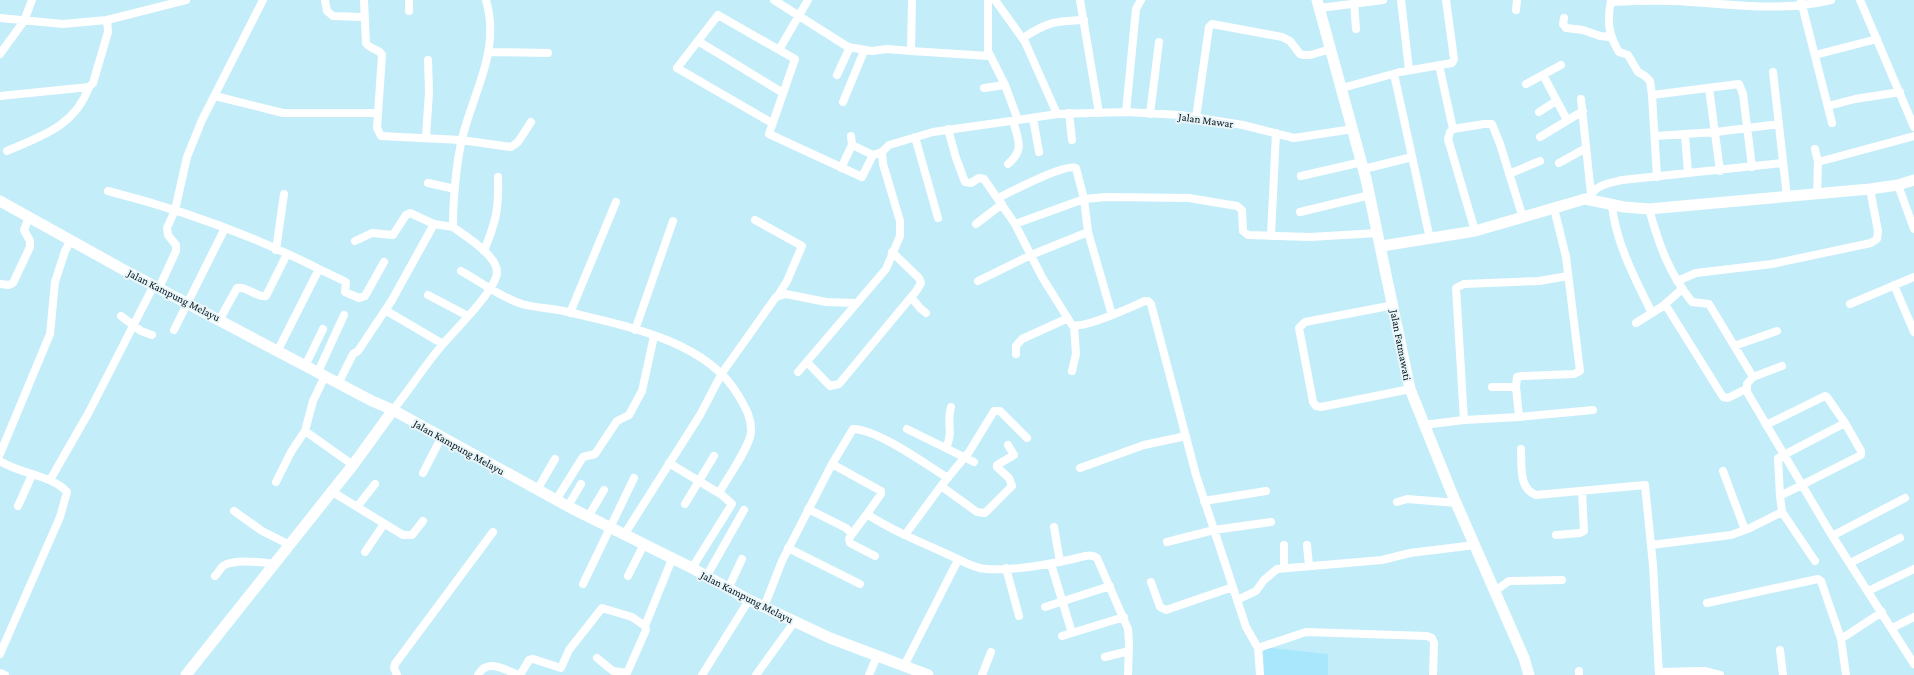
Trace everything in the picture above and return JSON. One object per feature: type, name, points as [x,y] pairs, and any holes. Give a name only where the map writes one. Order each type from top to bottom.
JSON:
[{"type":"street","points":[[0,54],[24,21],[32,0]]},
{"type":"street","points":[[0,18],[63,24],[107,20],[186,0]]},
{"type":"street","points":[[50,480],[89,412],[134,325],[176,251],[176,245],[168,235],[167,228],[175,210],[186,157],[214,96],[263,0]]},
{"type":"street","points":[[325,0],[327,11],[333,16],[364,17]]},
{"type":"street","points":[[364,0],[366,43],[370,48],[379,51],[382,56],[377,132],[380,136],[426,137],[511,147],[518,142],[531,122]]},
{"type":"street","points":[[409,0],[409,12]]},
{"type":"street","points":[[453,227],[461,140],[490,52],[489,8],[486,0]]},
{"type":"street","points":[[774,0],[850,47],[864,51],[887,49],[989,56]]},
{"type":"street","points":[[780,48],[808,0]]},
{"type":"street","points":[[911,51],[912,0]]},
{"type":"street","points":[[988,0],[989,56],[1005,86],[1015,120],[1019,147],[1014,158],[1008,164]]},
{"type":"street","points":[[995,0],[1023,38],[1032,54],[1057,114]]},
{"type":"street","points":[[1080,0],[1099,113]]},
{"type":"street","points":[[1126,112],[1136,9],[1141,0]]},
{"type":"street","points":[[1318,4],[1354,3],[1383,0]]},
{"type":"street","points":[[1401,0],[1409,70]]},
{"type":"street","points":[[1342,88],[1409,70],[1452,63],[1454,59],[1446,0]]},
{"type":"street","points":[[1516,10],[1517,0]]},
{"type":"street","points":[[1657,177],[1652,95],[1648,78],[1638,72],[1632,59],[1628,55],[1619,52],[1610,37],[1609,8],[1611,1],[1673,0],[1764,8],[1831,0]]},
{"type":"street","points":[[1860,0],[1914,126]]},
{"type":"street","points":[[1354,3],[1356,29]]},
{"type":"street","points":[[1801,3],[1832,123]]},
{"type":"street","name":"Jalan Fatmawati","points":[[1318,4],[1363,165],[1382,246],[1410,389],[1474,545],[1524,658],[1529,675]]},
{"type":"street","points":[[772,123],[677,68],[718,15],[795,59],[769,134],[841,168],[862,177],[873,155],[852,140],[841,168]]},
{"type":"street","points":[[1564,18],[1563,24],[1566,28],[1583,30],[1600,36],[1610,37]]},
{"type":"street","points":[[7,151],[58,128],[76,112],[83,103],[89,87],[93,83],[108,32],[107,20]]},
{"type":"street","points":[[1023,38],[1039,27],[1054,21],[1084,20]]},
{"type":"street","points":[[1196,118],[1210,27],[1212,24],[1282,37],[1295,46],[1300,54],[1304,55],[1310,55],[1331,49]]},
{"type":"street","points":[[1815,55],[1877,39]]},
{"type":"street","points":[[698,42],[783,93]]},
{"type":"street","points":[[1150,114],[1159,42]]},
{"type":"street","points":[[838,75],[850,47]]},
{"type":"street","points":[[843,102],[864,51]]},
{"type":"street","points":[[490,52],[548,53]]},
{"type":"street","points":[[426,137],[429,92],[428,60]]},
{"type":"street","points":[[1439,65],[1453,129]]},
{"type":"street","points":[[1526,84],[1561,65]]},
{"type":"street","points":[[1773,72],[1782,163],[1788,197]]},
{"type":"street","points":[[1394,74],[1430,240]]},
{"type":"street","points":[[1543,75],[1567,120]]},
{"type":"street","points":[[1652,95],[1735,84],[1741,86],[1752,167]]},
{"type":"street","points":[[984,88],[1005,86]]},
{"type":"street","points":[[0,96],[89,87]]},
{"type":"street","points":[[1709,88],[1720,171]]},
{"type":"street","points":[[1828,106],[1855,99],[1900,92]]},
{"type":"street","points":[[214,96],[283,113],[378,113]]},
{"type":"street","points":[[1581,99],[1590,196]]},
{"type":"street","points":[[1540,112],[1556,101]]},
{"type":"street","points":[[1540,138],[1583,111]]},
{"type":"street","name":"Jalan Mawar","points":[[873,155],[882,152],[889,145],[915,137],[948,130],[1057,114],[1126,112],[1196,118],[1243,125],[1294,138],[1353,129]]},
{"type":"street","points":[[1070,114],[1072,140]]},
{"type":"street","points":[[1033,118],[1038,152]]},
{"type":"street","points":[[1475,231],[1448,139],[1450,132],[1453,129],[1492,124],[1500,144],[1523,218]]},
{"type":"street","points":[[1655,136],[1685,135],[1748,129],[1779,124]]},
{"type":"street","points":[[948,130],[965,182],[971,183],[982,178],[1000,201],[1015,224],[1066,319],[1074,326],[1076,354],[1072,371]]},
{"type":"street","points":[[1271,236],[1276,133]]},
{"type":"street","points":[[1685,135],[1688,173]]},
{"type":"street","points":[[1818,162],[1914,136]]},
{"type":"street","points":[[915,137],[938,218]]},
{"type":"street","points":[[1559,163],[1586,148]]},
{"type":"street","points":[[1815,149],[1818,162],[1817,195]]},
{"type":"street","points":[[798,372],[829,338],[855,303],[886,270],[892,252],[900,236],[901,227],[897,206],[884,164],[882,152]]},
{"type":"street","points":[[1301,176],[1412,157]]},
{"type":"street","points":[[1509,174],[1540,162]]},
{"type":"street","points":[[1382,246],[1430,240],[1475,231],[1523,218],[1590,196],[1602,185],[1622,180],[1720,171],[1782,163]]},
{"type":"street","points":[[976,224],[1000,201],[1020,186],[1073,166],[1077,170],[1084,200],[1088,232],[1112,315]]},
{"type":"street","points":[[484,251],[496,218],[498,204],[498,178]]},
{"type":"street","points":[[1590,196],[1612,205],[1649,209],[1870,190],[1898,185],[1914,180]]},
{"type":"street","points":[[428,183],[456,189]]},
{"type":"street","points":[[1898,185],[1914,229]]},
{"type":"street","points":[[1677,281],[1696,273],[1772,264],[1871,243],[1876,239],[1878,232],[1870,190]]},
{"type":"street","points":[[108,191],[175,210],[225,228],[287,254],[346,282],[345,292],[359,298],[365,296],[384,262]]},
{"type":"street","points":[[276,250],[284,194]]},
{"type":"street","points":[[1300,212],[1370,195]]},
{"type":"street","points":[[1015,224],[1084,200],[1107,197],[1189,198],[1239,207],[1242,210],[1243,228],[1246,234],[1310,237],[1378,233]]},
{"type":"street","name":"Jalan Kampung Melayu","points":[[0,201],[156,286],[393,410],[537,490],[692,568],[749,600],[830,638],[928,675]]},
{"type":"street","points":[[570,313],[616,202]]},
{"type":"street","points":[[1612,205],[1619,237],[1652,313]]},
{"type":"street","points":[[1519,418],[1516,380],[1519,376],[1574,374],[1580,371],[1566,257],[1554,208]]},
{"type":"street","points":[[1649,209],[1659,245],[1670,270],[1692,302],[1709,304],[1753,377]]},
{"type":"street","points":[[186,675],[274,564],[288,544],[353,465],[443,344],[490,288],[497,272],[495,263],[484,251],[453,227],[434,224],[410,213],[406,215],[393,235],[372,233],[355,241]]},
{"type":"street","points":[[0,284],[9,285],[13,282],[30,247],[30,241],[24,230],[29,217]]},
{"type":"street","points":[[624,535],[700,415],[722,373],[776,297],[784,290],[802,246],[796,241],[755,220]]},
{"type":"street","points":[[635,330],[673,221]]},
{"type":"street","points":[[339,382],[353,354],[358,351],[385,310],[434,224]]},
{"type":"street","points":[[174,330],[225,228]]},
{"type":"street","points":[[978,281],[1031,255],[1088,232]]},
{"type":"street","points":[[1,450],[50,334],[55,282],[65,251],[71,240]]},
{"type":"street","points":[[807,362],[830,386],[838,384],[911,297],[921,281],[916,272],[892,252]]},
{"type":"street","points":[[220,319],[237,288],[243,287],[261,296],[266,296],[287,254]]},
{"type":"street","points":[[278,350],[319,269]]},
{"type":"street","points":[[461,271],[522,304],[570,313],[669,340],[695,354],[722,373],[733,386],[747,408],[751,432],[747,443],[719,493]]},
{"type":"street","points":[[1464,420],[1456,288],[1464,284],[1539,281],[1568,276]]},
{"type":"street","points":[[1850,304],[1914,277]]},
{"type":"street","points":[[1894,285],[1914,332]]},
{"type":"street","points":[[1636,323],[1665,304],[1682,289]]},
{"type":"street","points":[[784,290],[826,302],[855,303]]},
{"type":"street","points":[[428,295],[468,316]]},
{"type":"street","points":[[911,297],[926,313]]},
{"type":"street","points":[[1074,326],[1112,315],[1145,301],[1150,302],[1157,320],[1204,501],[1246,627],[1258,648],[1260,675]]},
{"type":"street","points":[[1665,304],[1722,396],[1728,398],[1746,388],[1747,384],[1753,377],[1782,366]]},
{"type":"street","points":[[1394,305],[1305,322],[1301,324],[1299,328],[1312,394],[1316,406],[1321,407],[1410,389]]},
{"type":"street","points":[[385,310],[443,344]]},
{"type":"street","points":[[276,482],[291,452],[305,431],[322,374],[344,315]]},
{"type":"street","points":[[120,316],[134,325],[141,332],[152,335]]},
{"type":"street","points":[[1016,354],[1016,346],[1022,339],[1066,319]]},
{"type":"street","points":[[306,364],[323,329]]},
{"type":"street","points":[[1734,346],[1777,330]]},
{"type":"street","points":[[556,500],[583,456],[595,454],[617,421],[629,415],[642,391],[654,336]]},
{"type":"street","points":[[1492,387],[1516,387]]},
{"type":"street","points":[[1746,388],[1766,425],[1832,536],[1913,660]]},
{"type":"street","points":[[1766,425],[1824,396],[1827,397],[1845,423],[1861,451],[1861,455],[1780,496]]},
{"type":"street","points":[[946,448],[951,434],[948,419],[951,407]]},
{"type":"street","points":[[905,534],[941,486],[965,458],[996,410],[1000,411],[1027,438]]},
{"type":"street","points":[[1424,425],[1464,420],[1519,418],[1593,410]]},
{"type":"street","points":[[1815,562],[1782,512],[1777,462],[1778,458],[1845,423]]},
{"type":"street","points":[[764,607],[788,548],[832,464],[853,429],[857,429],[884,440],[948,478]]},
{"type":"street","points":[[907,429],[974,462]]},
{"type":"street","points":[[305,431],[353,465]]},
{"type":"street","points":[[1080,468],[1144,445],[1186,436]]},
{"type":"street","points":[[422,473],[441,438]]},
{"type":"street","points":[[941,486],[977,512],[985,513],[1012,486],[1009,478],[997,467],[997,465],[1014,454],[1008,445]]},
{"type":"street","points":[[1521,449],[1523,482],[1530,493],[1536,495],[1645,485],[1651,545],[1659,674],[1704,671],[1720,675]]},
{"type":"street","points":[[685,504],[714,456]]},
{"type":"street","points":[[537,490],[555,459]]},
{"type":"street","points":[[0,461],[32,475],[50,480],[66,490],[67,494],[60,517],[0,654]]},
{"type":"street","points":[[669,463],[699,480],[731,502],[731,507],[712,534],[692,568]]},
{"type":"street","points":[[832,464],[881,491],[881,494],[849,539],[850,543],[875,556]]},
{"type":"street","points":[[1723,471],[1745,530]]},
{"type":"street","points":[[18,506],[32,475]]},
{"type":"street","points":[[583,584],[610,527],[624,503],[627,491],[634,478]]},
{"type":"street","points":[[357,508],[375,484]]},
{"type":"street","points":[[568,506],[581,484]]},
{"type":"street","points":[[588,517],[604,490]]},
{"type":"street","points":[[331,491],[403,535],[412,536],[423,521]]},
{"type":"street","points":[[1204,501],[1266,491]]},
{"type":"street","points":[[1556,535],[1584,531],[1582,491]]},
{"type":"street","points":[[1398,502],[1407,498],[1457,503]]},
{"type":"street","points":[[1832,536],[1905,498]]},
{"type":"street","points":[[808,509],[846,528],[852,534]]},
{"type":"street","points":[[706,577],[744,510]]},
{"type":"street","points":[[234,511],[262,531],[288,544]]},
{"type":"street","points":[[1651,545],[1731,535],[1767,521],[1782,512]]},
{"type":"street","points":[[867,514],[879,522],[958,560],[986,569],[1051,564],[1093,555],[1097,558],[1124,617],[1129,637],[1128,675]]},
{"type":"street","points":[[1167,542],[1214,530],[1271,522]]},
{"type":"street","points":[[365,552],[384,524]]},
{"type":"street","points":[[1054,527],[1060,562]]},
{"type":"street","points":[[397,675],[394,668],[395,664],[493,532]]},
{"type":"street","points":[[1850,563],[1900,538]]},
{"type":"street","points":[[628,576],[644,544]]},
{"type":"street","points":[[1284,545],[1284,568]]},
{"type":"street","points":[[1307,545],[1309,566]]},
{"type":"street","points":[[1237,600],[1256,591],[1269,575],[1277,569],[1382,560],[1410,553],[1474,545]]},
{"type":"street","points":[[788,548],[860,584]]},
{"type":"street","points":[[597,658],[613,670],[628,674],[646,630],[645,626],[672,559]]},
{"type":"street","points":[[728,589],[742,559]]},
{"type":"street","points":[[904,666],[958,560]]},
{"type":"street","points":[[215,576],[228,564],[256,562],[274,564]]},
{"type":"street","points":[[1051,564],[1072,633]]},
{"type":"street","points":[[1006,568],[1019,616]]},
{"type":"street","points":[[1868,591],[1914,568]]},
{"type":"street","points":[[1707,602],[1818,579],[1821,581],[1841,639],[1846,675]]},
{"type":"street","points":[[1495,591],[1509,582],[1562,580]]},
{"type":"street","points":[[1151,582],[1160,607],[1166,610],[1233,587]]},
{"type":"street","points":[[1045,607],[1110,586]]},
{"type":"street","points":[[702,675],[749,600]]},
{"type":"street","points":[[478,675],[484,667],[492,665],[519,675],[533,658],[561,668],[569,650],[602,608],[632,617],[645,626]]},
{"type":"street","points":[[1841,639],[1882,612]]},
{"type":"street","points":[[1062,636],[1124,617]]},
{"type":"street","points":[[1892,628],[1914,617]]},
{"type":"street","points":[[756,675],[795,621]]},
{"type":"street","points":[[1258,648],[1306,632],[1427,636],[1432,638],[1434,643],[1433,675]]},
{"type":"street","points":[[1780,650],[1783,675]]},
{"type":"street","points":[[982,675],[991,652]]},
{"type":"street","points":[[1105,657],[1129,652]]},
{"type":"street","points":[[869,675],[877,656]]},
{"type":"street","points":[[0,673],[5,675]]},
{"type":"shaded area","points":[[1263,647],[1328,654],[1328,675],[1264,675]]}]
